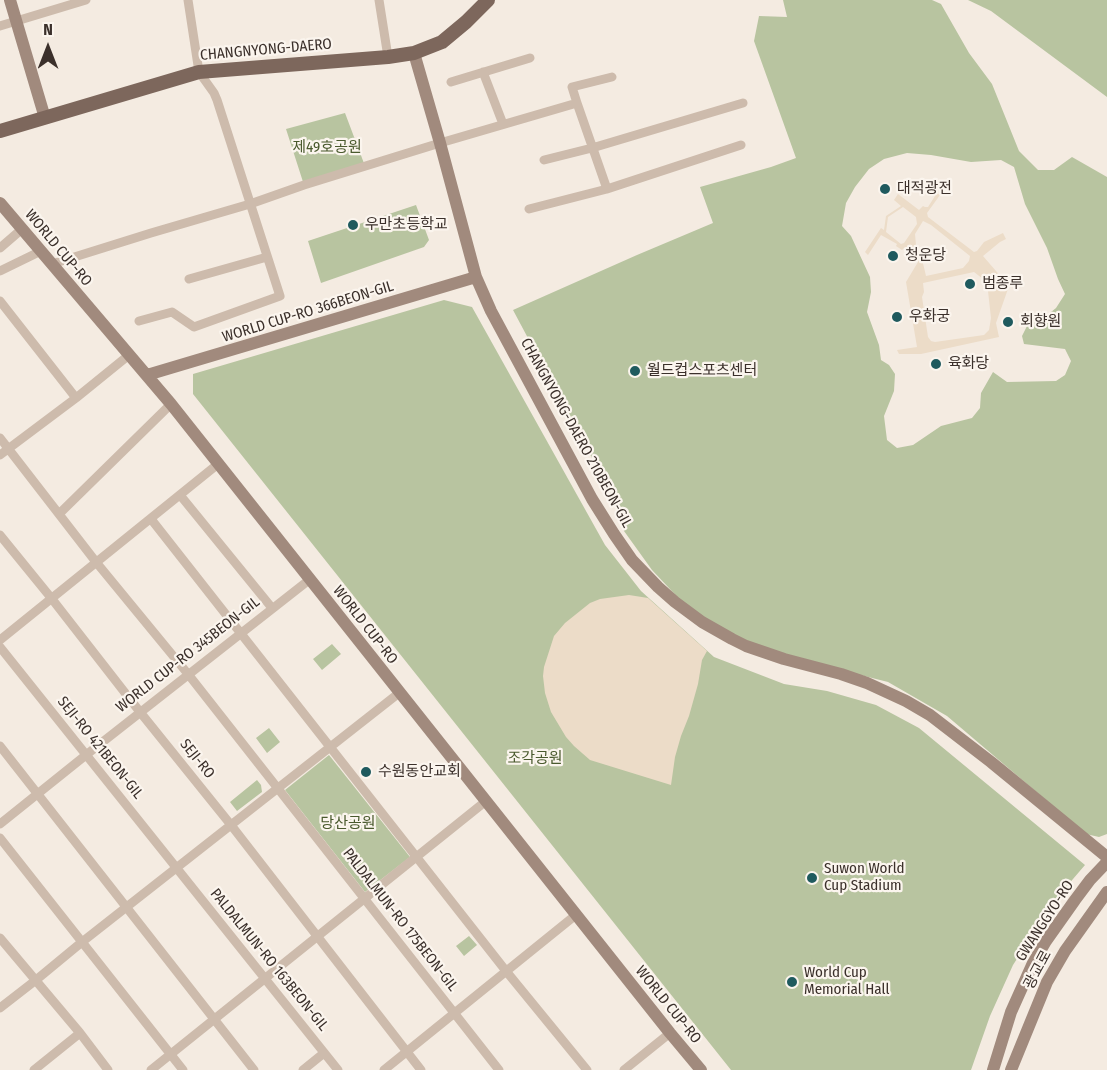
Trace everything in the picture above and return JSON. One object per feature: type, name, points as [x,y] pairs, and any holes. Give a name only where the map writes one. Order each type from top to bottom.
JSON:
[{"type":"main road","name":"CHANGNYONG-DAERO","points":[[0,131],[200,72],[414,53],[442,42],[488,0]]},
{"type":"street","points":[[10,0],[45,118]]},
{"type":"street","points":[[0,26],[86,0]]},
{"type":"street","points":[[139,321],[171,312],[194,327],[280,296],[217,100],[200,72],[188,0]]},
{"type":"street","points":[[379,0],[388,57]]},
{"type":"street","name":"CHANGNYONG-DAERO 210BEON-GIL","points":[[414,53],[477,277],[491,311],[592,499],[632,560],[658,587],[702,622],[746,646],[855,678],[917,707],[953,732],[1107,857]]},
{"type":"street","points":[[451,82],[530,58]]},
{"type":"street","points":[[483,72],[503,124]]},
{"type":"street","points":[[607,189],[572,87],[612,77]]},
{"type":"street","points":[[52,264],[440,143],[577,103]]},
{"type":"street","points":[[544,160],[743,103]]},
{"type":"street","points":[[529,209],[607,189],[741,145]]},
{"type":"street","name":"WORLD CUP-RO","points":[[0,203],[171,404],[701,1070]]},
{"type":"street","points":[[0,248],[22,230]]},
{"type":"street","points":[[0,271],[41,251]]},
{"type":"street","points":[[189,279],[267,257]]},
{"type":"street","name":"WORLD CUP-RO 366BEON-GIL","points":[[147,375],[477,277]]},
{"type":"street","points":[[0,301],[76,398]]},
{"type":"street","points":[[4,452],[129,355]]},
{"type":"street","points":[[59,514],[171,404]]},
{"type":"street","points":[[0,438],[4,452],[59,514],[277,789]]},
{"type":"street","points":[[0,640],[218,464]]},
{"type":"street","points":[[180,495],[272,608]]},
{"type":"street","points":[[151,519],[506,971],[587,1070]]},
{"type":"street","name":"SEJI-RO","points":[[0,535],[231,825],[421,1070]]},
{"type":"street","name":"WORLD CUP-RO 345BEON-GIL","points":[[0,824],[309,579]]},
{"type":"street","name":"SEJI-RO 421BEON-GIL","points":[[0,647],[177,868]]},
{"type":"street","points":[[0,1008],[399,693]]},
{"type":"street","points":[[0,746],[254,1070]]},
{"type":"street","name":"PALDALMUN-RO 175BEON-GIL","points":[[277,789],[499,1070]]},
{"type":"street","points":[[151,1070],[486,801]]},
{"type":"street","points":[[0,838],[183,1070]]},
{"type":"street","name":"GWANGGYO-RO","points":[[993,1070],[1011,1012],[1033,963],[1075,900],[1107,862]]},
{"type":"street","name":"PALDALMUN-RO 163BEON-GIL","points":[[177,868],[338,1070]]},
{"type":"street","name":"광교로","points":[[1011,1070],[1047,982],[1065,951],[1107,892]]},
{"type":"street","points":[[384,1070],[577,914]]},
{"type":"street","points":[[0,938],[108,1070]]},
{"type":"street","points":[[624,1070],[670,1033]]},
{"type":"street","points":[[34,1070],[80,1034]]},
{"type":"street","points":[[303,1070],[324,1053]]},
{"type":"green space","points":[[783,0],[932,0],[941,4],[969,53],[992,84],[1019,151],[1038,170],[1054,170],[1072,157],[1107,177],[1107,834],[1099,837],[1086,834],[947,716],[888,682],[777,654],[738,639],[685,605],[652,570],[624,531],[609,490],[513,310],[713,223],[700,187],[796,158],[754,41],[759,16],[787,17]],"holes":[[[907,153],[971,162],[1001,160],[1014,167],[1025,204],[1047,248],[1065,294],[1056,308],[1045,317],[1027,326],[1022,336],[1024,344],[1065,349],[1071,361],[1065,375],[1056,381],[1007,382],[993,372],[981,393],[980,408],[972,418],[941,426],[913,445],[897,448],[887,440],[884,416],[894,391],[895,374],[889,365],[881,360],[879,345],[867,312],[871,292],[870,277],[851,236],[842,226],[846,203],[869,169],[884,159]]]},
{"type":"green space","points":[[968,0],[1107,0],[1107,97],[991,11]]},
{"type":"green space","name":"제49호공원","points":[[345,113],[365,166],[304,185],[286,129]]},
{"type":"green space","points":[[416,205],[429,240],[424,247],[321,283],[308,241]]},
{"type":"green space","name":"조각공원","points":[[444,300],[472,307],[605,545],[641,591],[714,657],[784,684],[827,691],[876,705],[919,728],[1085,865],[1055,900],[1013,965],[990,1016],[971,1070],[731,1070],[193,394],[193,374]]},
{"type":"green space","points":[[332,644],[341,654],[322,670],[313,659]]},
{"type":"green space","points":[[269,728],[280,742],[267,753],[256,738]]},
{"type":"green space","name":"당산공원","points":[[329,755],[410,857],[365,892],[285,790]]},
{"type":"green space","points":[[257,780],[262,792],[237,811],[230,802]]},
{"type":"green space","points":[[469,936],[477,945],[464,956],[456,946]]},
{"type":"shaded area","points":[[933,191],[940,195],[927,213],[928,217],[974,252],[984,242],[1003,233],[1006,239],[983,256],[1009,286],[996,323],[999,337],[921,354],[899,354],[897,350],[917,347],[906,282],[918,262],[917,256],[904,248],[902,250],[896,246],[897,244],[881,235],[868,255],[865,252],[881,228],[884,230],[886,216],[901,206],[894,200],[898,194],[919,210],[923,206],[928,207],[935,196]],"holes":[[[903,207],[916,217],[917,224],[901,244],[886,232],[888,217]],[[923,221],[970,256],[969,261],[963,268],[926,276],[916,245],[915,234]],[[974,272],[987,282],[991,318],[989,330],[984,335],[931,341],[928,337],[922,297],[923,283]]]},
{"type":"shaded area","points":[[629,595],[648,598],[707,651],[702,660],[698,684],[675,757],[671,785],[590,760],[566,737],[551,712],[545,693],[544,667],[554,636],[565,623],[590,603],[600,599]]},
{"type":"place","name":"대적광전","points":[[885,189]]},
{"type":"place","name":"우만초등학교","points":[[353,225]]},
{"type":"place","name":"청운당","points":[[893,256]]},
{"type":"place","name":"범종루","points":[[970,284]]},
{"type":"place","name":"우화궁","points":[[897,317]]},
{"type":"place","name":"회향원","points":[[1008,322]]},
{"type":"place","name":"육화당","points":[[936,364]]},
{"type":"place","name":"월드컵스포츠센터","points":[[635,371]]},
{"type":"place","name":"수원동안교회","points":[[366,772]]},
{"type":"place","name":"Suwon World Cup Stadium","points":[[812,878]]},
{"type":"place","name":"World Cup Memorial Hall","points":[[792,982]]}]
